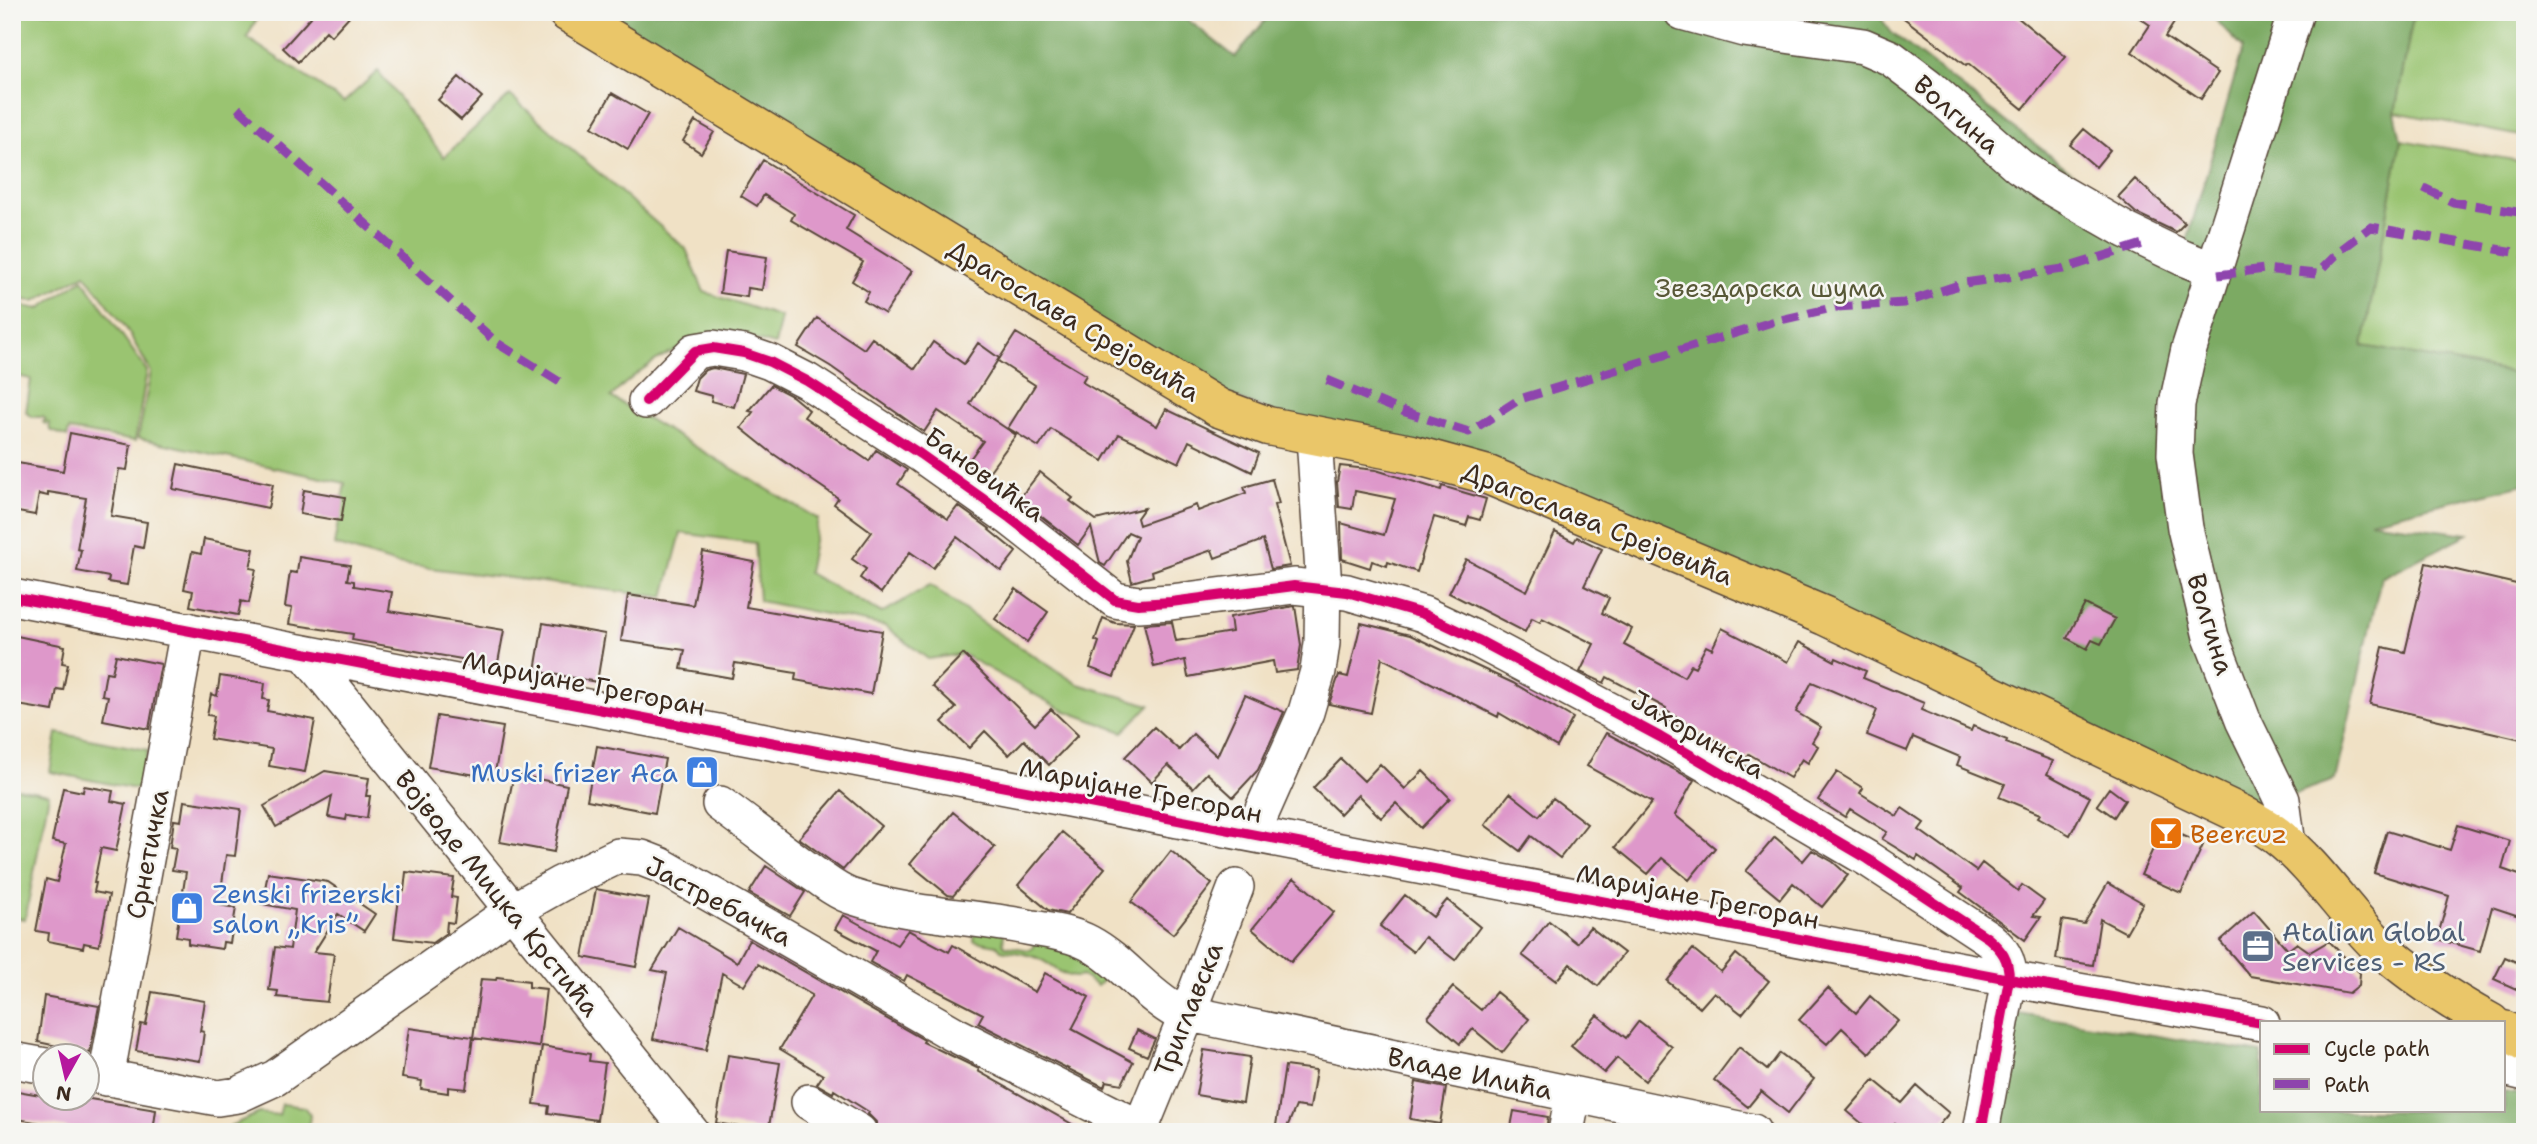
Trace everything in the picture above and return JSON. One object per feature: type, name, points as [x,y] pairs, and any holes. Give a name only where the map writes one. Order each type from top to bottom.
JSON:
[{"type":"main road","name":"Драгослава Срејовића","points":[[567,12],[1198,396],[1252,421],[1314,437],[1411,454],[1475,471],[1513,485],[1837,622],[2217,801],[2265,827],[2288,845],[2353,918],[2392,956],[2442,993],[2488,1021]]},
{"type":"main road","points":[[2506,1031],[2525,1041]]},
{"type":"street","name":"Волгина","points":[[1682,12],[1744,29],[1863,46],[1891,58],[2037,179],[2127,231],[2213,270]]},
{"type":"street","name":"Волгина","points":[[2288,845],[2282,800],[2243,720],[2211,637],[2185,528],[2175,454],[2177,404],[2189,349],[2296,12]]},
{"type":"street","name":"Бановићка","points":[[646,401],[695,351],[713,348],[744,353],[770,362],[807,381],[920,454],[1010,518],[1115,600],[1138,604],[1281,587],[1322,588]]},
{"type":"street","points":[[1252,834],[1306,712],[1318,671],[1322,643],[1322,588],[1314,437]]},
{"type":"street","name":"Јахоринска","points":[[1322,588],[1373,598],[1423,614],[1478,640],[1660,737],[1868,859],[1988,938],[2008,961],[2009,979]]},
{"type":"street","name":"Маријане Грегоран","points":[[12,597],[2009,979],[2260,1023]]},
{"type":"street","name":"Срнетичка","points":[[102,1051],[188,629]]},
{"type":"street","name":"Војводе Мицка Крстића","points":[[306,654],[691,1132]]},
{"type":"street","name":"Владе Илића","points":[[720,804],[843,894],[900,908],[1069,935],[1096,948],[1168,1007],[1187,1014],[1754,1132]]},
{"type":"street","name":"Јастребачка","points":[[238,1095],[275,1079],[512,911],[618,856],[642,858],[660,865],[954,1034],[1139,1130]]},
{"type":"street","name":"Триглавска","points":[[1139,1130],[1236,887]]},
{"type":"street","points":[[1981,1132],[2009,979]]},
{"type":"street","points":[[12,1060],[32,1064]]},
{"type":"street","points":[[2506,1068],[2525,1073]]},
{"type":"street","name":"Срнетичка","points":[[102,1077],[208,1097],[226,1098],[238,1095]]},
{"type":"street","points":[[1566,1132],[1573,1095]]},
{"type":"street","points":[[809,1102],[859,1132]]},
{"type":"green space","points":[[12,12],[260,12],[247,38],[344,102],[378,71],[444,157],[510,95],[686,249],[704,292],[781,317],[775,345],[733,336],[682,347],[651,363],[611,397],[818,519],[808,573],[882,613],[930,585],[984,624],[1078,684],[1150,705],[1123,732],[1061,709],[962,654],[928,659],[885,626],[759,601],[755,543],[681,533],[664,597],[397,564],[334,545],[345,483],[138,438],[151,372],[126,328],[85,274],[35,301],[12,299]]},
{"type":"green space","name":"Звездарска шума","points":[[580,12],[1178,12],[1235,57],[1272,12],[1876,12],[1892,33],[2182,258],[2243,48],[2208,12],[2414,12],[2395,112],[2401,140],[2363,346],[2525,375],[2525,484],[2369,521],[2468,534],[2381,578],[2335,780],[2247,810],[1804,600],[1216,390]]},
{"type":"green space","points":[[2414,12],[2525,12],[2525,137],[2395,112]]},
{"type":"green space","points":[[2401,140],[2525,162],[2525,375],[2363,346]]},
{"type":"green space","points":[[83,279],[147,371],[135,441],[69,430],[67,437],[50,430],[49,423],[43,422],[46,420],[43,417],[32,417],[26,412],[31,379],[12,375],[12,304],[39,309]]},
{"type":"green space","points":[[57,733],[148,750],[141,790],[50,772]]},
{"type":"green space","points":[[12,787],[49,794],[25,919],[12,917]]},
{"type":"green space","points":[[975,928],[1004,932],[1005,946],[1030,950],[1035,936],[1113,969],[1097,986],[1082,976],[1064,974],[1041,959],[1001,950],[997,945],[974,941]]},
{"type":"green space","points":[[2012,1012],[2260,1053],[2260,1112],[2506,1112],[2506,1092],[2525,1095],[2525,1132],[1990,1132]]},
{"type":"green space","points":[[282,1104],[304,1107],[310,1115],[308,1132],[230,1132],[230,1126],[259,1113],[279,1115]]},
{"type":"building","points":[[305,12],[353,12],[331,36],[326,31],[298,62],[283,48],[311,17]]},
{"type":"building","points":[[1896,12],[2011,12],[2066,57],[2023,109],[1968,64],[1966,66]]},
{"type":"building","points":[[2131,12],[2181,12],[2165,37],[2218,73],[2201,99],[2132,52],[2150,25]]},
{"type":"building","points":[[459,77],[482,97],[461,120],[438,100]]},
{"type":"building","points":[[612,93],[648,114],[628,149],[592,127]]},
{"type":"building","points":[[695,121],[714,132],[701,153],[683,141]]},
{"type":"building","points":[[2084,129],[2110,150],[2096,167],[2070,145]]},
{"type":"building","points":[[763,160],[854,215],[846,230],[912,271],[885,314],[864,301],[869,292],[852,281],[863,262],[791,220],[794,214],[764,195],[757,206],[741,196]]},
{"type":"building","points":[[2135,179],[2185,223],[2176,232],[2136,213],[2118,197]]},
{"type":"building","points":[[726,251],[767,257],[762,290],[748,288],[747,297],[720,293]]},
{"type":"building","points":[[817,318],[864,349],[872,338],[915,369],[933,342],[964,364],[978,343],[999,358],[970,404],[1016,435],[986,476],[967,463],[983,441],[938,411],[924,432],[830,366],[798,347]]},
{"type":"building","points":[[1016,333],[1086,375],[1082,382],[1157,426],[1166,409],[1259,453],[1252,472],[1189,441],[1179,463],[1119,434],[1103,461],[1051,429],[1039,447],[1008,428],[1035,385],[998,361]]},
{"type":"building","points":[[713,368],[743,374],[734,407],[711,401],[712,396],[693,391],[697,378],[705,370]]},
{"type":"building","points":[[771,385],[792,396],[809,410],[804,417],[869,461],[876,450],[907,470],[898,484],[948,519],[958,506],[1016,552],[1001,571],[957,537],[933,568],[910,552],[881,593],[860,578],[866,569],[852,559],[872,532],[834,504],[838,498],[772,453],[741,428],[753,412],[749,411]]},
{"type":"building","points":[[70,433],[131,445],[127,470],[119,469],[111,516],[147,522],[143,548],[134,546],[127,585],[108,582],[109,577],[77,571],[81,550],[77,549],[86,498],[48,492],[48,496],[39,494],[35,515],[12,511],[12,462],[63,471]]},
{"type":"building","points":[[178,464],[273,484],[268,508],[173,489]]},
{"type":"building","points":[[1340,466],[1376,470],[1441,490],[1442,486],[1486,499],[1480,520],[1469,517],[1466,526],[1434,517],[1417,572],[1388,562],[1387,566],[1372,561],[1370,568],[1342,559],[1341,523],[1384,535],[1395,499],[1355,491],[1352,509],[1339,507],[1337,482]]},
{"type":"building","points":[[1040,472],[1073,498],[1070,501],[1096,520],[1144,508],[1137,518],[1139,525],[1196,505],[1198,511],[1246,493],[1244,487],[1272,479],[1279,504],[1274,505],[1290,566],[1271,569],[1263,540],[1215,558],[1212,550],[1152,571],[1153,576],[1132,582],[1127,561],[1137,536],[1128,532],[1105,566],[1100,563],[1091,527],[1078,545],[1019,499]]},
{"type":"building","points":[[304,490],[345,497],[341,521],[300,514]]},
{"type":"building","points":[[1555,532],[1574,542],[1577,537],[1602,549],[1584,586],[1609,598],[1602,613],[1632,629],[1624,645],[1684,677],[1691,665],[1695,667],[1706,646],[1712,649],[1722,628],[1788,662],[1799,642],[1835,661],[1836,658],[1866,671],[1863,678],[1924,703],[1921,710],[1971,731],[1973,726],[2007,740],[2006,743],[2053,761],[2047,774],[2090,797],[2070,835],[2038,817],[2040,814],[1999,797],[2005,784],[1957,765],[1960,757],[1913,737],[1907,751],[1867,735],[1877,710],[1812,682],[1796,712],[1821,727],[1812,742],[1818,746],[1808,763],[1802,759],[1790,778],[1749,754],[1746,759],[1665,710],[1666,708],[1607,677],[1604,683],[1580,672],[1594,644],[1542,618],[1540,622],[1532,618],[1525,632],[1449,593],[1466,559],[1527,591]]},
{"type":"building","points":[[204,539],[254,549],[250,568],[256,569],[249,603],[241,601],[238,615],[190,606],[193,591],[184,589],[192,552],[201,554]]},
{"type":"building","points":[[703,552],[754,562],[746,607],[882,631],[871,694],[795,680],[796,673],[735,663],[732,678],[681,669],[685,650],[621,641],[628,595],[693,605]]},
{"type":"building","points":[[299,557],[350,565],[347,580],[354,581],[354,586],[392,592],[389,611],[504,630],[497,668],[462,659],[352,640],[353,634],[289,624],[292,608],[285,607],[290,572],[297,573]]},
{"type":"building","points":[[2426,563],[2525,586],[2525,740],[2370,704],[2383,647],[2405,652]]},
{"type":"building","points":[[1016,589],[1048,612],[1027,642],[995,619]]},
{"type":"building","points":[[2085,604],[2115,619],[2101,644],[2092,640],[2087,649],[2067,638]]},
{"type":"building","points":[[1295,606],[1301,645],[1297,670],[1275,673],[1273,661],[1188,677],[1185,660],[1154,667],[1144,624],[1172,622],[1176,641],[1232,632],[1230,617]]},
{"type":"building","points":[[1103,618],[1115,623],[1134,624],[1114,677],[1090,668],[1099,642],[1095,640]]},
{"type":"building","points":[[543,623],[605,634],[597,682],[535,671]]},
{"type":"building","points":[[1361,623],[1410,635],[1513,683],[1573,718],[1557,747],[1499,713],[1498,717],[1382,658],[1371,713],[1329,704],[1339,675],[1348,677]]},
{"type":"building","points":[[17,636],[65,646],[62,663],[68,664],[63,690],[57,689],[53,711],[12,704],[12,662]]},
{"type":"building","points":[[963,654],[1035,725],[1051,709],[1078,735],[1049,765],[1024,740],[1009,755],[985,731],[969,748],[942,722],[956,708],[932,686]]},
{"type":"building","points":[[116,655],[161,664],[149,729],[103,720],[108,696],[102,695],[106,672],[112,673]]},
{"type":"building","points":[[220,676],[265,683],[263,699],[269,700],[267,711],[315,720],[305,772],[269,766],[272,749],[210,739],[214,716],[207,715],[211,694],[217,696]]},
{"type":"building","points":[[1245,695],[1284,712],[1258,770],[1233,797],[1207,773],[1193,788],[1168,765],[1152,782],[1125,757],[1154,727],[1179,750],[1193,734],[1217,756]]},
{"type":"building","points":[[437,716],[503,727],[494,778],[428,767]]},
{"type":"building","points":[[1606,733],[1694,780],[1675,815],[1715,848],[1689,880],[1662,858],[1648,874],[1615,847],[1652,802],[1587,766]]},
{"type":"building","points":[[597,746],[665,759],[655,813],[587,800]]},
{"type":"building","name":"Muski frizer Aca","points":[[693,759],[716,763],[711,785],[689,781]]},
{"type":"building","points":[[1341,759],[1364,781],[1380,764],[1405,789],[1423,771],[1450,798],[1421,828],[1396,803],[1381,818],[1358,795],[1340,814],[1313,788]]},
{"type":"building","points":[[325,771],[369,778],[367,818],[347,815],[346,820],[328,817],[332,796],[276,827],[264,806]]},
{"type":"building","points":[[1837,772],[1863,788],[1860,793],[1897,816],[1902,808],[1924,823],[1919,830],[1976,871],[1982,863],[2018,891],[2022,885],[2044,901],[2033,916],[2041,917],[2025,940],[1960,892],[1963,888],[1918,856],[1916,860],[1882,839],[1887,832],[1850,809],[1845,817],[1818,800]]},
{"type":"building","points":[[514,774],[567,785],[554,852],[500,842]]},
{"type":"building","points":[[84,786],[113,791],[111,801],[126,804],[116,851],[101,848],[94,883],[94,892],[109,895],[99,946],[84,943],[83,948],[48,941],[49,933],[36,931],[46,879],[57,882],[66,844],[52,841],[63,788],[83,792]]},
{"type":"building","points":[[2109,788],[2125,800],[2114,817],[2097,805]]},
{"type":"building","points":[[840,791],[881,826],[843,870],[799,838]]},
{"type":"building","points":[[1510,793],[1539,816],[1553,798],[1587,824],[1560,858],[1531,836],[1520,851],[1485,825]]},
{"type":"building","points":[[184,801],[241,809],[235,856],[226,855],[219,905],[236,908],[230,943],[223,942],[222,949],[188,944],[188,938],[176,936],[186,872],[172,870],[176,848],[170,847],[174,820],[181,821]]},
{"type":"building","points":[[953,812],[995,847],[953,896],[948,895],[910,864]]},
{"type":"building","points":[[2458,825],[2510,841],[2502,869],[2525,877],[2525,918],[2492,907],[2480,951],[2437,939],[2449,896],[2374,873],[2387,831],[2450,850]]},
{"type":"building","points":[[2163,827],[2203,845],[2181,893],[2141,875]]},
{"type":"building","points":[[1062,832],[1105,868],[1067,914],[1048,910],[1018,885]]},
{"type":"building","points":[[1775,837],[1803,861],[1812,850],[1833,862],[1848,875],[1822,907],[1793,883],[1780,899],[1746,871]]},
{"type":"building","points":[[1171,851],[1212,884],[1173,934],[1131,902]]},
{"type":"building","points":[[766,866],[805,892],[790,916],[749,893]]},
{"type":"building","points":[[406,872],[454,878],[451,897],[457,898],[454,923],[447,922],[446,933],[432,943],[394,938],[400,890],[404,891]]},
{"type":"building","points":[[268,873],[328,882],[375,914],[364,931],[338,914],[314,952],[334,954],[327,1002],[277,997],[278,991],[269,990],[275,947],[290,949],[295,910],[262,904]]},
{"type":"building","points":[[1294,878],[1334,912],[1291,962],[1252,929]]},
{"type":"building","points":[[2108,883],[2143,903],[2126,933],[2100,919],[2093,965],[2056,959],[2062,920],[2084,924]]},
{"type":"building","points":[[596,889],[649,899],[636,967],[583,957]]},
{"type":"building","points":[[1405,895],[1433,917],[1447,900],[1480,927],[1455,960],[1425,937],[1413,952],[1380,926]]},
{"type":"building","points":[[2254,911],[2288,950],[2297,943],[2310,952],[2329,941],[2360,973],[2359,985],[2349,993],[2250,976],[2220,941]]},
{"type":"building","points":[[843,915],[897,945],[908,930],[949,952],[953,945],[1035,992],[1045,973],[1089,997],[1072,1029],[1133,1062],[1122,1084],[1106,1081],[1104,1087],[978,1023],[983,1014],[907,975],[904,981],[870,962],[876,951],[835,929]]},
{"type":"building","points":[[1549,921],[1577,943],[1590,927],[1624,953],[1598,986],[1570,964],[1556,981],[1522,955]]},
{"type":"building","points":[[678,927],[737,962],[749,940],[924,1040],[923,1042],[979,1069],[978,1071],[1086,1132],[1005,1132],[989,1124],[985,1132],[880,1132],[869,1112],[834,1090],[833,1093],[817,1084],[823,1075],[780,1049],[812,995],[758,964],[744,986],[722,973],[706,1050],[653,1039],[667,973],[652,970]]},
{"type":"building","points":[[1693,949],[1721,972],[1736,954],[1769,981],[1742,1014],[1714,992],[1700,1008],[1667,981]]},
{"type":"building","points":[[2505,957],[2525,966],[2525,993],[2494,979]]},
{"type":"building","points":[[497,977],[529,981],[529,987],[546,989],[539,1047],[473,1038],[481,979],[496,980]]},
{"type":"building","points":[[1453,987],[1481,1010],[1496,992],[1529,1019],[1502,1053],[1473,1029],[1460,1044],[1428,1017]]},
{"type":"building","points":[[1828,988],[1856,1013],[1870,996],[1898,1021],[1869,1053],[1842,1028],[1827,1044],[1799,1020]]},
{"type":"building","points":[[152,992],[205,1001],[200,1031],[204,1032],[200,1061],[136,1051],[141,1024],[146,1025]]},
{"type":"building","points":[[44,996],[99,1006],[92,1042],[38,1042]]},
{"type":"building","points":[[1597,1015],[1626,1038],[1639,1021],[1672,1047],[1645,1081],[1617,1058],[1604,1073],[1571,1046]]},
{"type":"building","points":[[409,1028],[473,1037],[466,1089],[448,1087],[448,1093],[421,1089],[422,1081],[402,1078]]},
{"type":"building","points":[[1137,1030],[1155,1039],[1147,1056],[1129,1048]]},
{"type":"building","points":[[542,1046],[590,1054],[589,1061],[605,1063],[597,1120],[548,1113],[549,1106],[534,1104]]},
{"type":"building","points":[[1739,1047],[1767,1070],[1780,1053],[1814,1079],[1788,1113],[1761,1091],[1748,1107],[1714,1080]]},
{"type":"building","points":[[1204,1050],[1250,1057],[1243,1103],[1196,1095]]},
{"type":"building","points":[[728,1055],[780,1063],[768,1132],[716,1123]]},
{"type":"building","points":[[1285,1066],[1316,1070],[1310,1108],[1296,1106],[1285,1132],[1275,1132]]},
{"type":"building","points":[[1874,1080],[1902,1103],[1917,1086],[1949,1113],[1933,1132],[1905,1132],[1895,1123],[1888,1132],[1872,1132],[1847,1111]]},
{"type":"building","points":[[1416,1082],[1446,1088],[1440,1124],[1410,1119]]},
{"type":"building","points":[[12,1090],[32,1094],[32,1112],[102,1112],[102,1101],[156,1110],[153,1132],[90,1132],[12,1118]]},
{"type":"building","points":[[1514,1111],[1548,1117],[1546,1132],[1510,1132]]},
{"type":"marked path","points":[[238,108],[497,343],[566,386]]},
{"type":"marked path","points":[[2424,188],[2453,202],[2525,213]]},
{"type":"marked path","points":[[2218,275],[2264,269],[2317,274],[2342,249],[2371,227],[2525,254]]},
{"type":"marked path","points":[[1327,380],[1399,410],[1469,432],[1520,399],[1772,322],[1836,307],[1904,303],[1965,283],[2063,269],[2149,242]]},
{"type":"cycle path","points":[[646,401],[695,351],[713,348],[744,353],[770,362],[807,381],[920,454],[1010,518],[1115,600],[1138,604],[1171,602],[1294,586],[1347,592],[1423,614],[1478,640],[1660,737],[1868,859],[1988,938],[2001,951],[2008,966],[2009,979],[1981,1132]]},
{"type":"cycle path","points":[[12,597],[2009,979],[2260,1023]]},
{"type":"place","name":"Muski frizer Aca","points":[[702,772]]},
{"type":"place","name":"Beercuz","points":[[2166,833]]},
{"type":"place","name":"Zenski frizerski salon „Kris”","points":[[187,908]]},
{"type":"place","name":"Atalian Global Services - RS","points":[[2258,946]]}]
